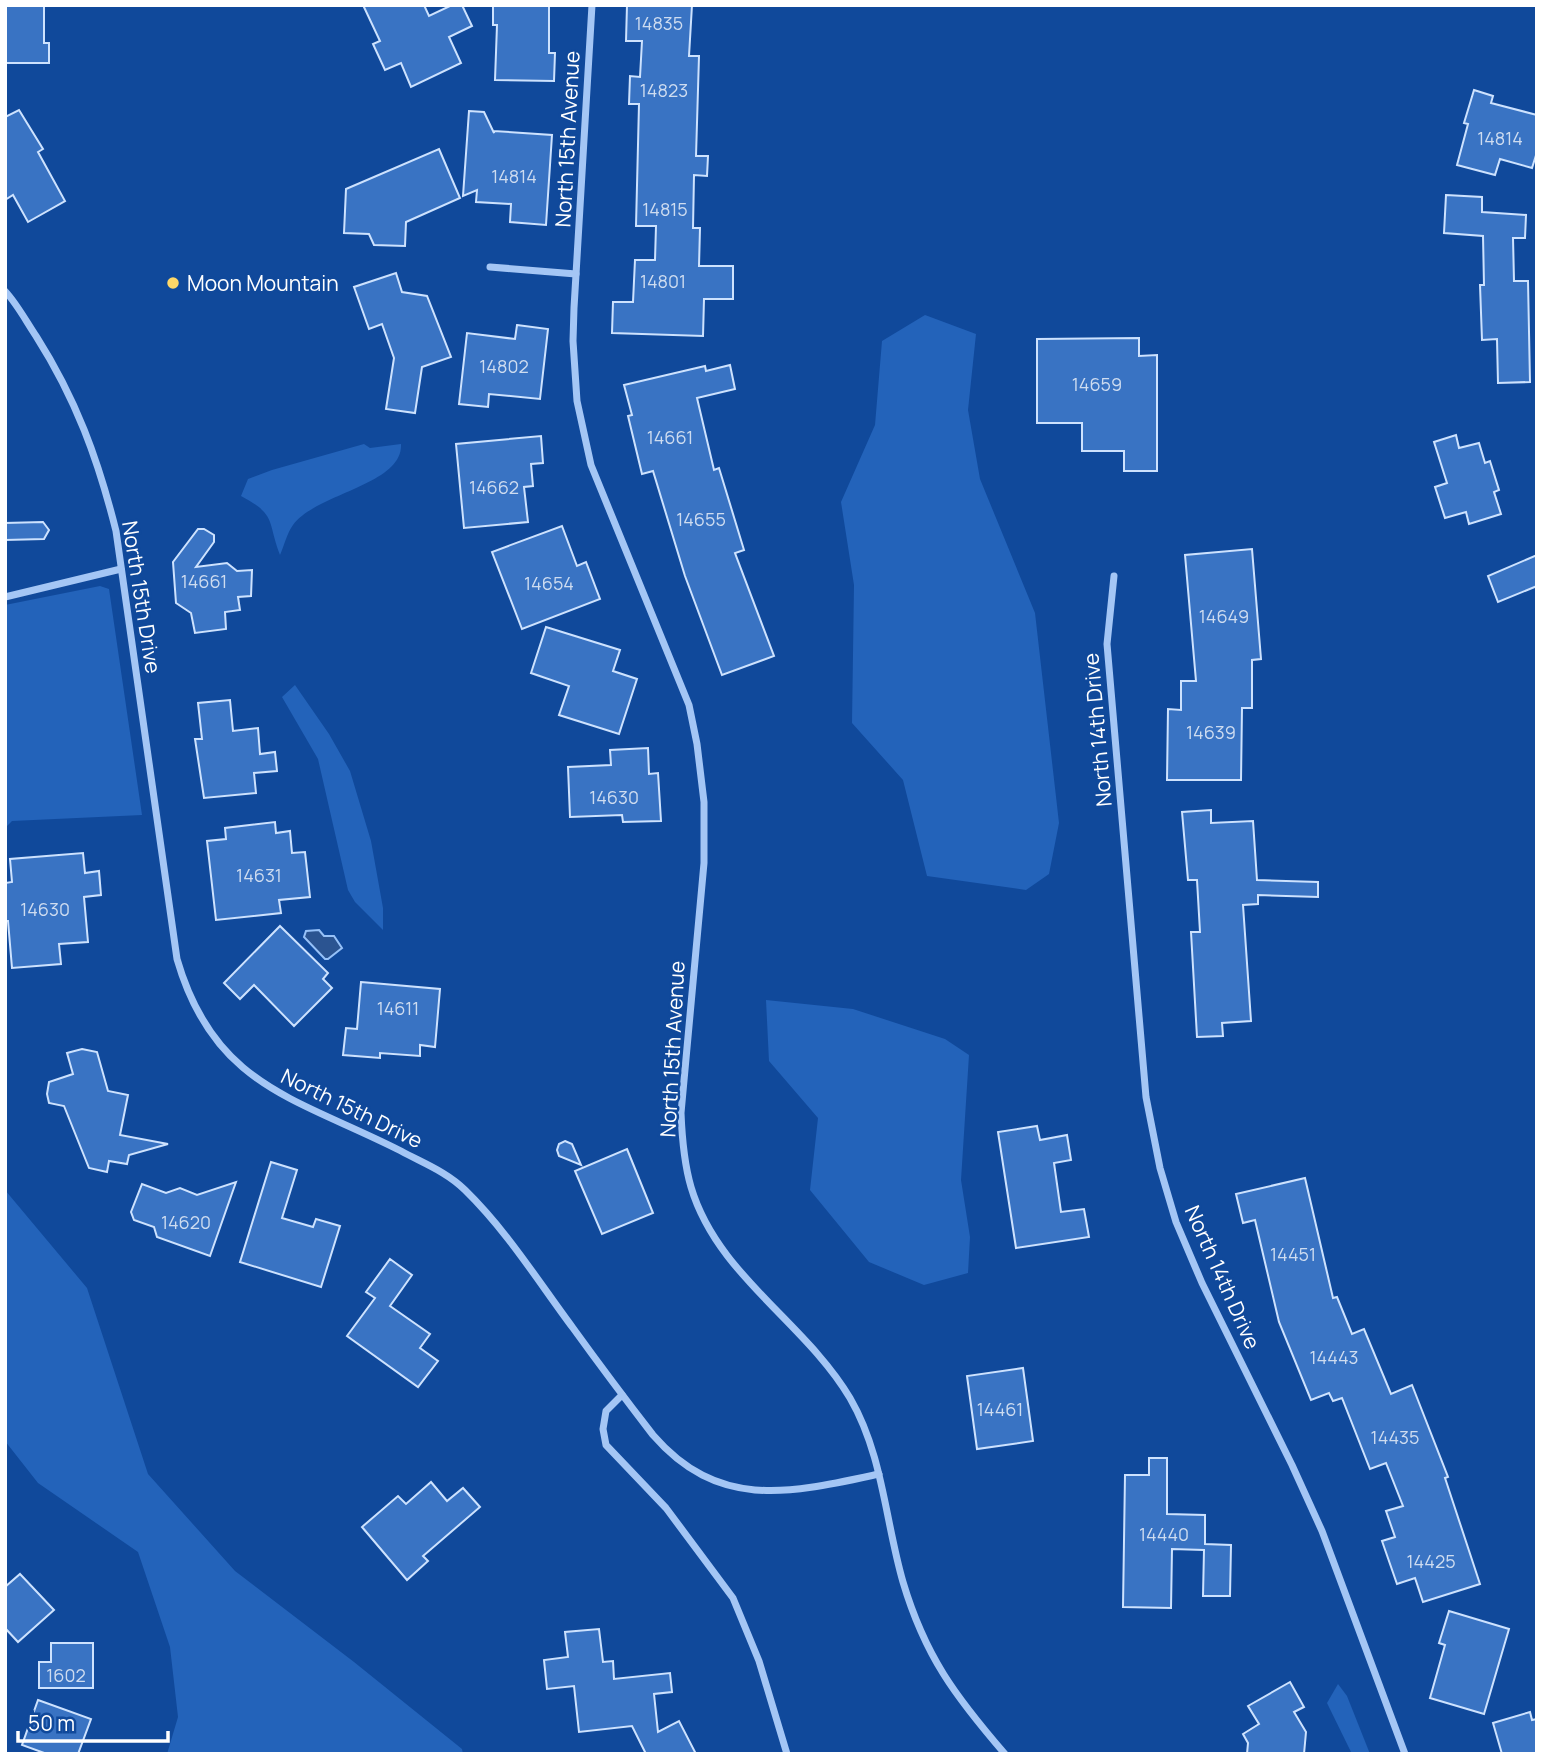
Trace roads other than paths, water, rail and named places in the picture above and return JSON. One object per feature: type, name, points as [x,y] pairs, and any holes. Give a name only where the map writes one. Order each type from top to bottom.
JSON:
[{"type":"street","name":"North 15th Avenue","points":[[593,5],[576,274],[573,341],[575,378],[577,401],[591,466],[689,705],[697,744],[704,802],[704,863],[681,1113],[682,1141],[691,1189],[709,1228],[737,1268],[836,1377],[851,1401],[871,1444],[902,1580],[921,1635],[947,1683],[1005,1754]]},
{"type":"street","points":[[490,267],[576,274]]},
{"type":"street","name":"North 15th Drive","points":[[5,291],[47,354],[79,414],[102,474],[116,531],[177,959],[184,984],[200,1018],[239,1066],[280,1095],[357,1129],[440,1172],[463,1188],[504,1234],[622,1395],[670,1455],[687,1467],[737,1488],[759,1491],[804,1490],[879,1474]]},
{"type":"street","points":[[5,597],[121,569]]},
{"type":"street","name":"North 14th Drive","points":[[1114,576],[1107,644],[1146,1097],[1160,1168],[1185,1243],[1322,1531],[1405,1754]]},
{"type":"street","points":[[622,1395],[606,1411],[603,1429],[606,1445],[666,1508],[733,1598],[759,1661],[787,1754]]},
{"type":"place","name":"Moon Mountain","points":[[173,283]]}]
